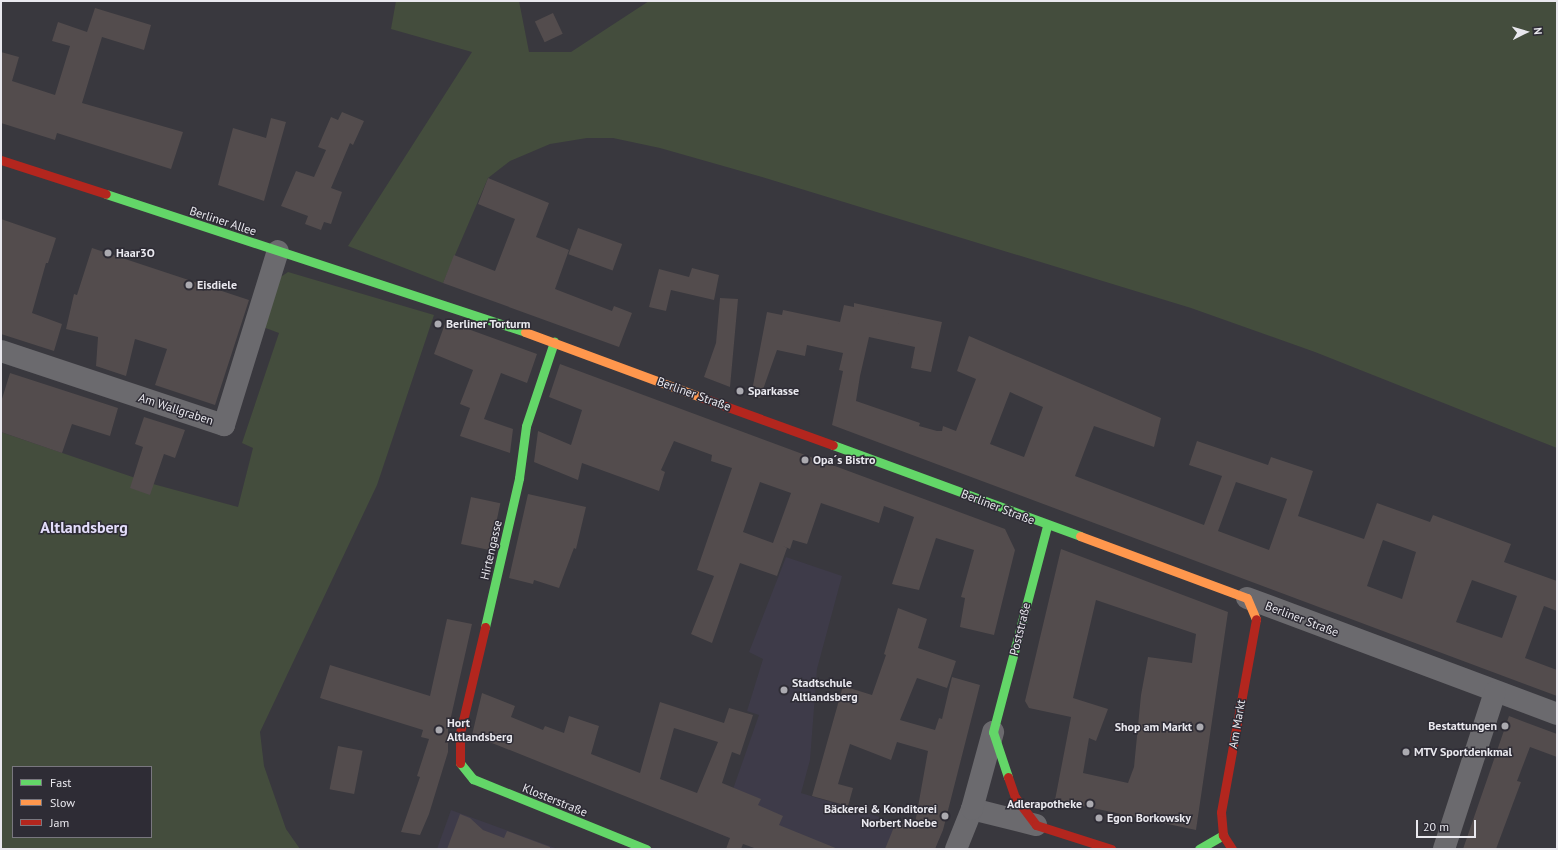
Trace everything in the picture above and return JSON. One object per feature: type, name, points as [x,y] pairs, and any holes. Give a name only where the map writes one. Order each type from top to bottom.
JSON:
[{"type":"street","name":"Berliner Allee","points":[[1,160],[438,302]]},
{"type":"street","name":"Am Wallgraben","points":[[1,351],[224,425],[278,251]]},
{"type":"street","name":"Berliner Straße","points":[[438,302],[554,342],[1557,714]]},
{"type":"street","name":"Hirtengasse","points":[[460,765],[458,747],[461,731],[519,478],[526,426],[554,342]]},
{"type":"street","name":"Poststraße","points":[[956,849],[972,809],[1047,526]]},
{"type":"street","name":"Am Markt","points":[[1232,849],[1223,835],[1221,812],[1256,617],[1247,598]]},
{"type":"street","points":[[1444,849],[1495,692]]},
{"type":"street","points":[[993,732],[1015,797],[1036,825]]},
{"type":"street","name":"Klosterstraße","points":[[460,765],[473,779],[646,849]]},
{"type":"street","points":[[972,809],[1036,825],[1111,849]]},
{"type":"street","points":[[1199,849],[1223,835]]},
{"type":"shaded area","name":"Stadtschule Altlandsberg","points":[[786,557],[842,576],[817,669],[810,760],[801,793],[896,822],[914,826],[916,819],[943,829],[935,849],[757,849],[705,828],[720,790],[732,792],[759,715],[747,711],[763,659],[749,652]]},
{"type":"shaded area","points":[[451,810],[558,849],[437,849]]},
{"type":"green space","points":[[396,1],[519,1],[529,52],[571,52],[649,1],[1557,1],[1557,448],[1315,352],[1191,308],[762,177],[660,148],[613,138],[587,138],[550,144],[510,161],[488,178],[443,283],[348,246],[472,52],[391,29]]},
{"type":"green space","points":[[288,272],[434,315],[377,485],[260,732],[264,766],[286,829],[300,849],[1,849],[1,432],[153,484],[238,507],[253,448],[242,443],[279,333],[263,327],[279,278]]},
{"type":"building","points":[[95,8],[151,25],[144,50],[102,37],[82,103],[183,132],[171,169],[57,133],[55,140],[1,123],[1,52],[19,57],[12,81],[55,95],[70,46],[52,41],[58,22],[87,32]]},
{"type":"building","points":[[553,13],[563,34],[545,42],[535,21]]},
{"type":"building","points":[[342,112],[364,121],[353,145],[350,143],[331,188],[342,192],[331,224],[324,222],[321,230],[305,224],[308,216],[281,206],[296,171],[314,177],[326,150],[318,147],[331,117],[338,120]]},
{"type":"building","points":[[271,118],[286,122],[264,201],[218,185],[233,128],[266,138]]},
{"type":"building","points":[[488,178],[549,203],[536,237],[569,250],[555,289],[612,311],[614,306],[632,313],[619,347],[443,283],[454,255],[495,271],[515,219],[478,204]]},
{"type":"building","points":[[1,219],[56,238],[48,263],[46,263],[32,313],[62,324],[54,351],[1,334]]},
{"type":"building","points":[[578,228],[622,244],[613,270],[568,254]]},
{"type":"building","points":[[92,248],[249,300],[215,405],[155,385],[167,349],[135,339],[126,376],[96,366],[98,337],[66,329],[74,294],[77,295]]},
{"type":"building","points":[[692,268],[719,275],[714,300],[671,290],[666,311],[649,307],[659,269],[689,277]]},
{"type":"building","points":[[720,298],[738,299],[730,387],[704,377],[716,343]]},
{"type":"building","points":[[854,303],[942,322],[931,372],[911,368],[915,347],[869,337],[860,376],[856,401],[920,423],[919,426],[942,431],[943,426],[956,431],[976,379],[957,371],[969,336],[1161,418],[1154,447],[1094,426],[1075,476],[1204,525],[1222,476],[1189,465],[1197,441],[1268,465],[1271,457],[1313,471],[1298,516],[1364,539],[1377,503],[1430,522],[1433,515],[1511,544],[1504,562],[1557,581],[1557,611],[1544,606],[1525,658],[1557,670],[1557,696],[832,425],[843,371],[839,370],[843,353],[807,345],[805,356],[777,350],[760,398],[751,396],[767,312],[782,315],[783,310],[840,322],[844,305],[854,307]],"holes":[[[1010,392],[1043,407],[1024,457],[990,444]],[[1236,482],[1287,499],[1269,550],[1218,531]],[[1383,540],[1416,552],[1402,599],[1367,586]],[[1472,580],[1517,596],[1502,638],[1456,622]]]},
{"type":"building","points":[[446,321],[537,354],[527,383],[501,373],[484,419],[513,429],[510,453],[460,436],[470,408],[460,404],[473,370],[434,354]]},
{"type":"building","points":[[560,364],[1005,529],[1015,550],[994,635],[960,627],[965,598],[961,597],[974,550],[936,538],[919,590],[892,584],[914,517],[884,506],[879,523],[821,503],[807,544],[793,540],[790,549],[783,546],[787,548],[777,576],[740,563],[712,643],[691,634],[714,576],[697,570],[732,468],[711,461],[712,455],[674,441],[661,470],[665,472],[659,491],[582,463],[578,480],[534,462],[538,431],[571,445],[582,410],[549,397]],"holes":[[[760,482],[791,493],[773,543],[743,532]]]},
{"type":"building","points":[[10,373],[118,408],[110,436],[72,424],[62,453],[1,432],[1,402]]},
{"type":"building","points":[[144,417],[185,430],[175,458],[164,454],[150,495],[130,488],[143,447],[135,444]]},
{"type":"building","points":[[528,494],[586,507],[576,549],[574,548],[559,588],[534,580],[533,584],[509,578]]},
{"type":"building","points":[[471,497],[500,503],[490,550],[461,544]]},
{"type":"building","points":[[1061,549],[1228,612],[1196,830],[1055,800],[1071,717],[1029,708],[1025,701]],"holes":[[[1096,600],[1196,634],[1192,663],[1148,657],[1141,695],[1134,767],[1128,783],[1083,773],[1089,738],[1096,741],[1108,709],[1073,698]]]},
{"type":"building","points":[[898,608],[927,619],[918,648],[956,661],[947,688],[917,678],[900,720],[935,730],[939,718],[942,719],[952,677],[980,685],[943,830],[935,849],[885,849],[896,822],[914,829],[928,751],[897,742],[891,760],[850,744],[838,784],[853,788],[848,806],[812,796],[843,686],[872,695],[886,655],[884,654]]},
{"type":"building","points":[[447,619],[472,624],[448,730],[448,752],[429,814],[420,835],[401,832],[420,777],[417,776],[429,739],[421,737],[423,730],[320,698],[330,665],[430,696]]},
{"type":"building","points":[[482,693],[515,706],[511,717],[543,730],[545,726],[564,733],[569,716],[599,726],[591,754],[640,773],[660,702],[724,723],[729,708],[753,715],[740,755],[732,752],[722,783],[761,799],[758,805],[783,816],[779,825],[838,849],[757,849],[743,844],[741,849],[726,849],[730,838],[472,735]],"holes":[[[674,728],[718,742],[697,793],[660,779]]]},
{"type":"building","points":[[1509,716],[1557,734],[1557,757],[1530,747],[1517,781],[1521,782],[1496,849],[1463,849]]},
{"type":"building","points":[[338,746],[363,751],[354,794],[330,789]]},
{"type":"building","points":[[460,814],[470,818],[483,830],[504,838],[507,831],[550,847],[550,849],[447,849]]},
{"type":"traffic: fast","points":[[106,194],[525,332]]},
{"type":"traffic: fast","points":[[485,627],[519,478],[526,426],[554,342]]},
{"type":"traffic: fast","points":[[833,445],[1080,536]]},
{"type":"traffic: fast","points":[[1008,777],[993,732],[1047,526]]},
{"type":"traffic: fast","points":[[460,763],[473,779],[646,849]]},
{"type":"traffic: fast","points":[[1199,849],[1223,835]]},
{"type":"traffic: slow","points":[[525,332],[703,398]]},
{"type":"traffic: slow","points":[[1080,536],[1247,598],[1256,619]]},
{"type":"traffic: jam","points":[[1,160],[106,194]]},
{"type":"traffic: jam","points":[[703,398],[833,445]]},
{"type":"traffic: jam","points":[[1232,849],[1223,835],[1221,812],[1256,619]]},
{"type":"traffic: jam","points":[[460,763],[460,733],[485,627]]},
{"type":"traffic: jam","points":[[1008,777],[1015,797],[1036,825],[1111,849]]},
{"type":"place","name":"Haar3O","points":[[108,253]]},
{"type":"place","name":"Eisdiele","points":[[189,285]]},
{"type":"place","name":"Berliner Torturm","points":[[438,324]]},
{"type":"place","name":"Sparkasse","points":[[740,391]]},
{"type":"place","name":"Opa´s Bistro","points":[[805,460]]},
{"type":"place","name":"Stadtschule Altlandsberg","points":[[784,690]]},
{"type":"place","name":"Bestattungen","points":[[1505,726]]},
{"type":"place","name":"Shop am Markt","points":[[1200,727]]},
{"type":"place","name":"Hort Altlandsberg","points":[[439,730]]},
{"type":"place","name":"MTV Sportdenkmal","points":[[1406,752]]},
{"type":"place","name":"Adlerapotheke","points":[[1090,804]]},
{"type":"place","name":"Bäckerei & Konditorei Norbert Noebe","points":[[945,816]]},
{"type":"place","name":"Egon Borkowsky","points":[[1099,818]]},
{"type":"district","name":"Altlandsberg","points":[[84,527]]}]
